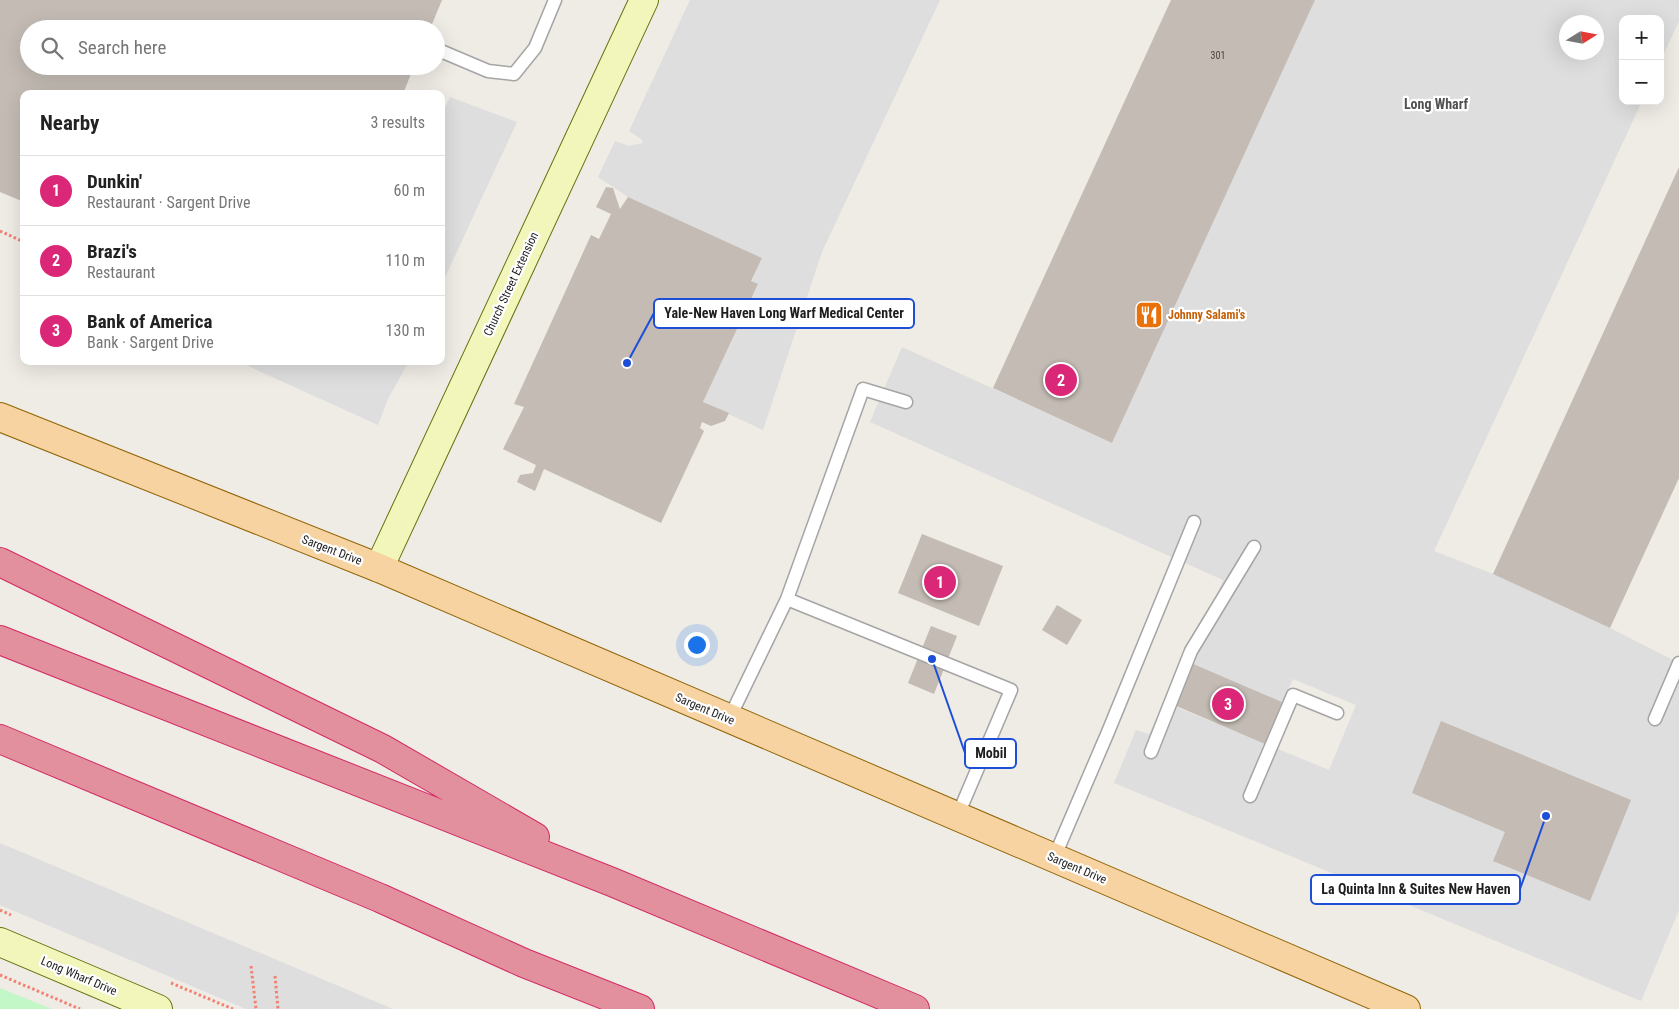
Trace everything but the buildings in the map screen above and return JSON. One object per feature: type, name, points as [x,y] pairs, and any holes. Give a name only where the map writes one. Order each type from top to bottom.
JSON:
[{"type":"highway","points":[[0,562],[383,748],[612,882]]},
{"type":"highway","points":[[0,640],[612,882],[915,1009]]},
{"type":"highway","points":[[0,739],[380,898],[524,963],[640,1009]]},
{"type":"highway","points":[[0,745],[30,752]]},
{"type":"highway","points":[[524,963],[608,1009]]},
{"type":"main road","name":"Church Street Extension","points":[[379,568],[644,0]]},
{"type":"main road","name":"Sargent Drive","points":[[0,417],[379,568],[729,720],[1406,1009]]},
{"type":"main road","name":"Long Wharf Drive","points":[[0,942],[158,1009]]},
{"type":"lane","points":[[445,53],[488,72],[514,74],[535,48],[555,0]]},
{"type":"lane","points":[[729,720],[787,599],[863,389],[906,402]]},
{"type":"lane","points":[[1054,858],[1194,522]]},
{"type":"lane","points":[[1151,752],[1191,651],[1254,546]]},
{"type":"lane","points":[[787,599],[1011,690],[957,817]]},
{"type":"lane","points":[[1655,719],[1679,663]]},
{"type":"lane","points":[[1250,796],[1293,695],[1337,713]]},
{"type":"path","points":[[0,231],[20,240]]},
{"type":"path","points":[[251,966],[256,1009]]},
{"type":"path","points":[[0,975],[80,1009]]},
{"type":"path","points":[[275,976],[278,1009]]},
{"type":"green space","points":[[0,988],[52,1009],[0,1009]]},
{"type":"shaded area","points":[[690,0],[940,0],[822,252],[763,430],[703,402],[758,285],[751,281],[762,258],[628,197],[598,177],[615,141],[629,146],[643,143],[641,139],[629,131]]},
{"type":"shaded area","points":[[1315,0],[1679,0],[1679,21],[1664,53],[1664,15],[1619,15],[1619,105],[1640,105],[1434,551],[1493,574],[1610,628],[1679,663],[1679,910],[1641,1001],[1114,783],[1136,730],[1149,734],[1164,702],[1329,770],[1356,705],[1293,679],[1282,702],[1191,663],[1223,580],[870,422],[902,347],[1112,443]]},
{"type":"shaded area","points":[[450,97],[517,122],[445,277],[445,108]]},
{"type":"shaded area","points":[[246,365],[407,365],[388,399],[378,425]]},
{"type":"shaded area","points":[[0,843],[393,1009],[246,1009],[0,905]]},
{"type":"place","name":"Johnny Salami's","points":[[1149,315]]},
{"type":"place","name":"Yale-New Haven Long Warf Medical Center","points":[[627,363]]},
{"type":"place","name":"Brazi's","points":[[1061,380]]},
{"type":"place","name":"Dunkin'","points":[[940,582]]},
{"type":"place","name":"Mobil","points":[[932,659]]},
{"type":"place","name":"Bank of America","points":[[1228,704]]},
{"type":"place","name":"La Quinta Inn & Suites New Haven","points":[[1546,816]]},
{"type":"district","name":"Long Wharf","points":[[1436,104]]}]
